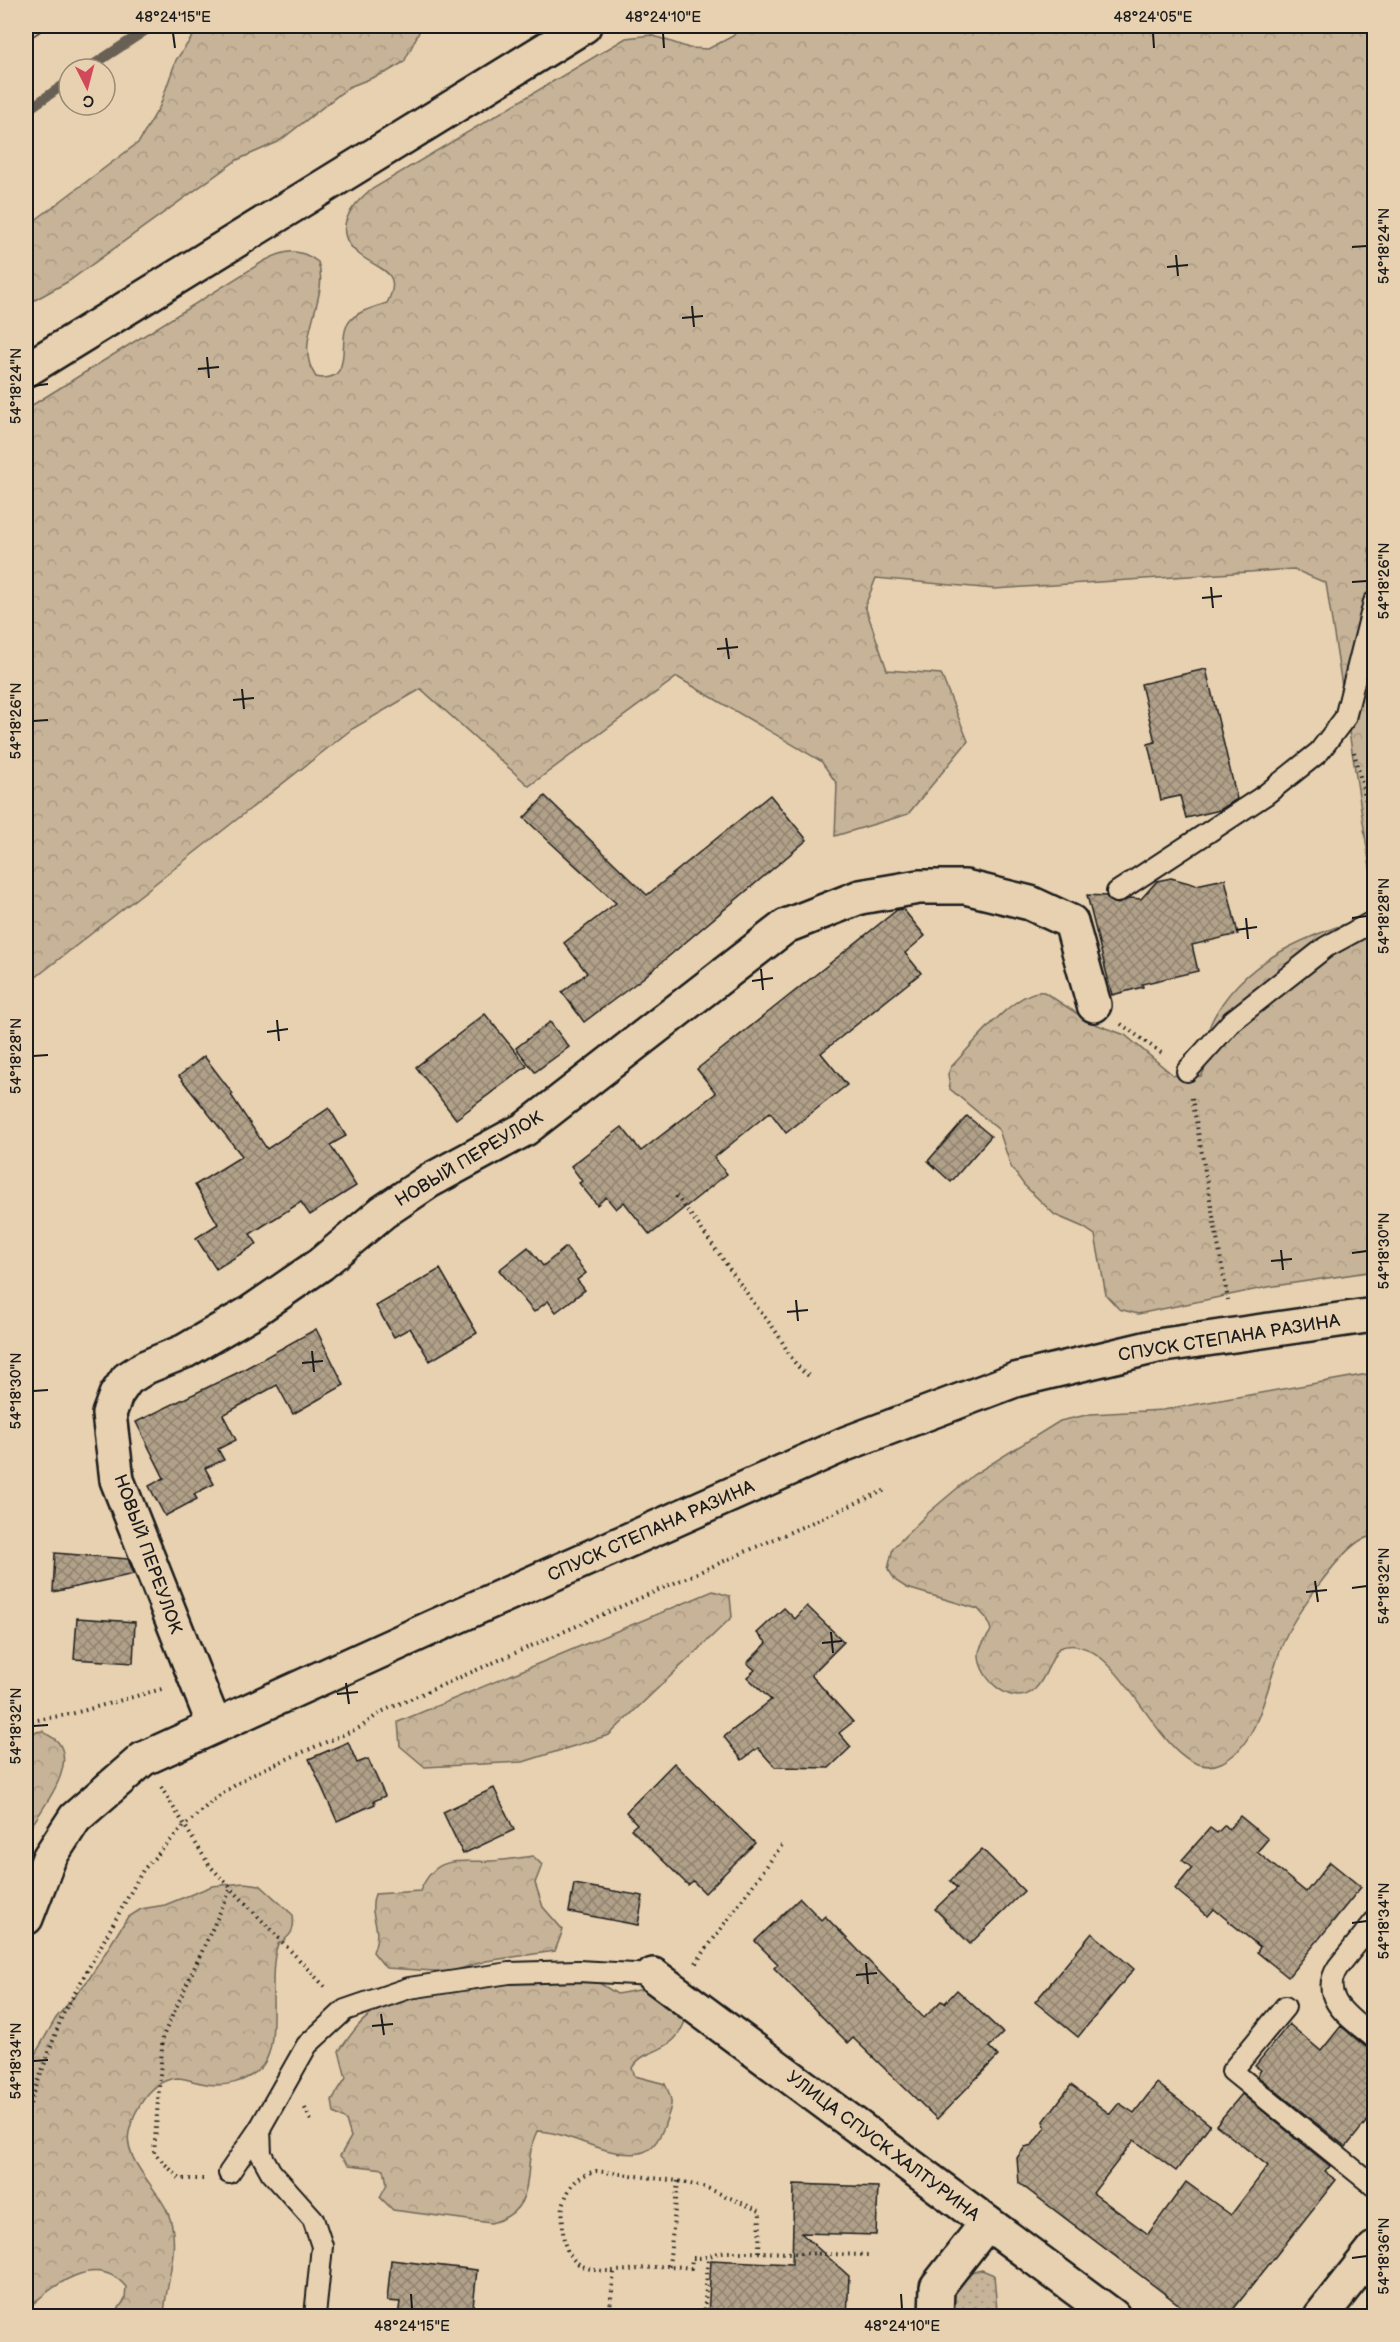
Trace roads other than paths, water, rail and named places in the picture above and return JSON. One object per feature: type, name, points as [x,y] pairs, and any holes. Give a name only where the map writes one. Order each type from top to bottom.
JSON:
[{"type":"street","points":[[26,370],[584,26]]},
{"type":"street","name":"НОВЫЙ ПЕРЕУЛОК","points":[[214,1725],[117,1480],[109,1414],[116,1395],[127,1379],[146,1367],[185,1351],[250,1313],[321,1264],[383,1212],[429,1180],[525,1130],[786,926],[860,897],[919,887],[965,886],[1030,903],[1071,922],[1094,1005]]},
{"type":"street","name":"СПУСК СТЕПАНА РАЗИНА","points":[[26,1918],[49,1858],[75,1818],[143,1759],[214,1725],[845,1444],[1015,1380],[1157,1346],[1374,1315]]},
{"type":"street","name":"УЛИЦА СПУСК ХАЛТУРИНА","points":[[664,1983],[1113,2316]]},
{"type":"street","points":[[936,2316],[937,2287],[987,2223]]},
{"type":"street","points":[[1321,2316],[1374,2249]]},
{"type":"lane","points":[[1117,892],[1264,795],[1318,752],[1345,718],[1374,602]]},
{"type":"lane","points":[[1187,1071],[1232,1021],[1326,947],[1374,921]]},
{"type":"lane","points":[[1374,1922],[1333,1974],[1330,1990],[1343,2013],[1374,2038]]},
{"type":"lane","points":[[229,2173],[260,2128],[307,2046],[345,2010],[410,1988],[510,1973],[578,1971],[664,1983]]},
{"type":"lane","points":[[1285,2007],[1232,2071],[1374,2186]]},
{"type":"lane","points":[[260,2128],[261,2154],[271,2172],[313,2219],[322,2246],[315,2316]]},
{"type":"waterway","points":[[105,57],[152,26]]},
{"type":"waterway","points":[[26,111],[57,89]]},
{"type":"railway","points":[[26,37],[43,26]]}]
